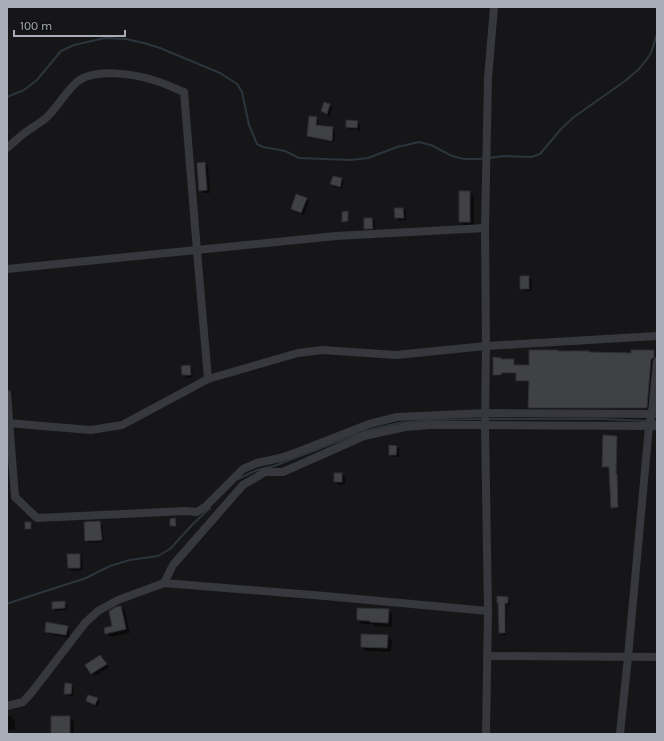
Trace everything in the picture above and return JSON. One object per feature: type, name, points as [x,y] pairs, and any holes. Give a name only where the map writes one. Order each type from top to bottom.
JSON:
[{"type":"street","points":[[486,734],[488,611],[484,228],[488,78],[494,7]]},
{"type":"street","points":[[7,148],[46,118],[79,80],[95,74],[136,76],[155,80],[184,92],[208,379]]},
{"type":"street","points":[[7,269],[336,236],[484,228]]},
{"type":"street","points":[[8,423],[91,430],[122,425],[208,379],[292,355],[322,350],[396,355],[486,346],[657,336]]},
{"type":"street","points":[[620,734],[653,426],[657,361]]},
{"type":"street","points":[[7,394],[8,423],[15,496],[37,518],[197,512],[206,506],[243,469],[257,463],[295,453],[369,424],[397,417],[486,413],[654,414]]},
{"type":"street","points":[[164,583],[173,565],[243,485],[265,472],[283,472],[364,436],[405,427],[430,425],[653,426]]},
{"type":"street","points":[[7,706],[22,702],[32,692],[85,623],[98,611],[118,600],[164,583],[488,611]]},
{"type":"street","points":[[487,656],[657,657]]},
{"type":"building","points":[[324,102],[330,104],[327,114],[321,111]]},
{"type":"building","points":[[309,116],[317,117],[316,125],[333,127],[332,141],[307,136]]},
{"type":"building","points":[[346,120],[358,121],[357,128],[346,127]]},
{"type":"building","points":[[205,162],[207,190],[199,191],[197,163]]},
{"type":"building","points":[[333,176],[342,178],[340,187],[330,184]]},
{"type":"building","points":[[459,191],[470,191],[470,222],[459,222]]},
{"type":"building","points":[[296,194],[307,198],[301,213],[291,209]]},
{"type":"building","points":[[394,208],[403,208],[404,218],[395,218]]},
{"type":"building","points":[[348,211],[348,221],[342,222],[342,212]]},
{"type":"building","points":[[364,218],[372,218],[373,229],[364,229]]},
{"type":"building","points":[[520,276],[529,276],[529,289],[520,289]]},
{"type":"building","points":[[529,350],[631,353],[631,350],[654,350],[654,357],[651,359],[647,408],[528,408],[529,381],[516,381],[516,373],[501,373],[501,375],[493,375],[493,357],[501,359],[514,359],[514,365],[529,365]]},
{"type":"building","points":[[190,365],[191,375],[182,375],[181,366]]},
{"type":"building","points":[[603,435],[617,436],[616,474],[618,507],[611,508],[609,467],[602,467]]},
{"type":"building","points":[[389,445],[397,446],[396,455],[389,455]]},
{"type":"building","points":[[334,473],[342,473],[342,482],[334,482]]},
{"type":"building","points":[[175,518],[176,526],[170,526],[170,519]]},
{"type":"building","points":[[100,521],[102,540],[85,541],[84,522]]},
{"type":"building","points":[[25,522],[31,522],[31,529],[25,529]]},
{"type":"building","points":[[67,554],[80,554],[80,568],[68,568]]},
{"type":"building","points":[[497,596],[508,597],[508,603],[505,603],[505,633],[499,633]]},
{"type":"building","points":[[65,601],[65,608],[52,609],[52,602]]},
{"type":"building","points":[[121,606],[126,629],[105,634],[104,628],[112,626],[109,611]]},
{"type":"building","points":[[357,608],[389,609],[388,623],[357,620]]},
{"type":"building","points":[[46,622],[68,626],[66,635],[45,632]]},
{"type":"building","points":[[361,634],[388,635],[387,648],[361,647]]},
{"type":"building","points":[[100,655],[107,664],[91,674],[85,665]]},
{"type":"building","points":[[65,683],[72,684],[71,694],[64,694]]},
{"type":"building","points":[[88,695],[98,698],[95,705],[86,701]]},
{"type":"building","points":[[51,716],[70,716],[70,734],[51,734]]},
{"type":"waterway","points":[[489,158],[504,156],[531,157],[540,154],[561,129],[574,117],[625,81],[639,69],[651,53],[657,34]]},
{"type":"waterway","points":[[7,97],[24,90],[37,80],[61,51],[74,45],[105,38],[126,39],[160,48],[220,73],[237,84],[242,92],[249,125],[257,144],[263,147],[285,151],[299,158],[351,160],[368,158],[397,147],[419,142],[431,145],[452,156],[464,159],[485,158]]},
{"type":"waterway","points":[[238,479],[257,470],[274,466],[365,431],[399,423],[431,420],[483,419]]},
{"type":"waterway","points":[[488,419],[602,419],[647,421]]},
{"type":"waterway","points":[[652,421],[657,421]]},
{"type":"waterway","points":[[7,605],[9,603],[86,578],[110,566],[130,560],[158,556],[170,549],[210,508]]}]
